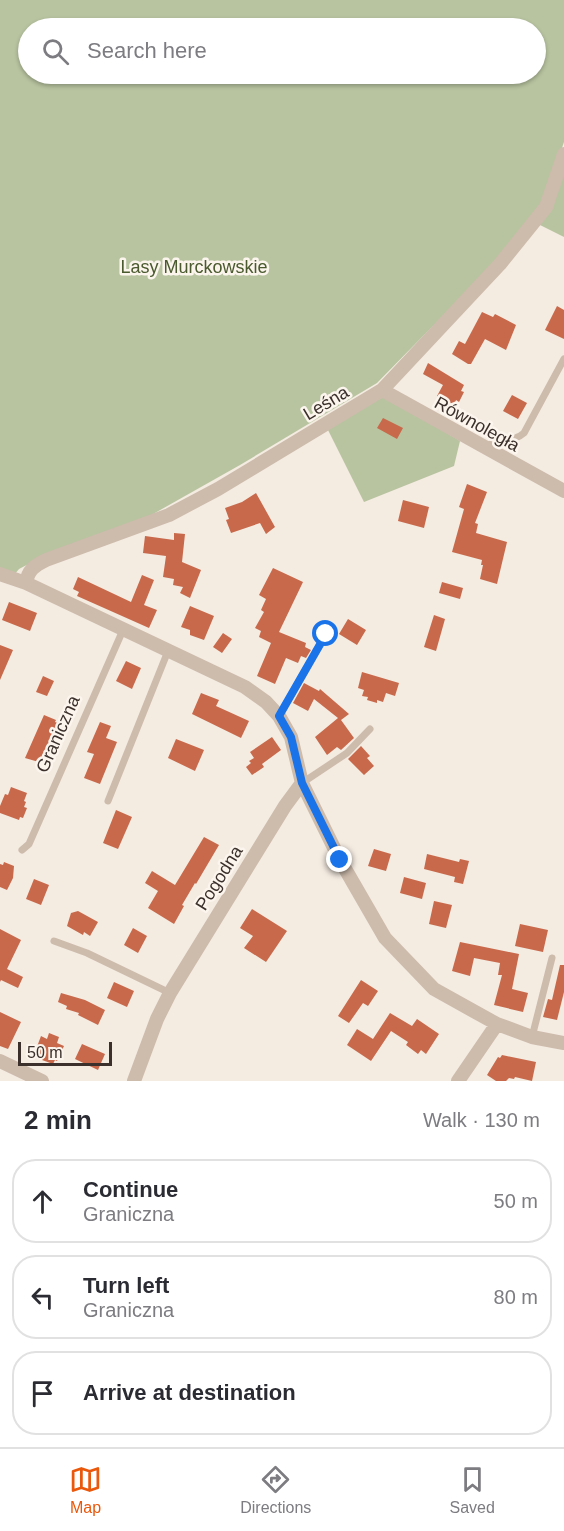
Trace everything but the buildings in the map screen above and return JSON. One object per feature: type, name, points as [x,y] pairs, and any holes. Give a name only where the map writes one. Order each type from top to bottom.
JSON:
[{"type":"street","name":"Leśna","points":[[26,583],[27,574],[33,566],[169,515],[218,489],[381,390],[500,264],[534,223],[546,207],[564,154]]},
{"type":"street","name":"Równoległa","points":[[381,390],[560,490],[564,475]]},
{"type":"street","points":[[0,574],[26,583],[245,687],[266,702],[279,716],[291,737],[302,783],[340,860],[385,938],[434,989],[497,1024],[532,1037],[564,1043]]},
{"type":"street","name":"Pogodna","points":[[134,1081],[157,1019],[170,993],[279,816],[302,783]]},
{"type":"street","points":[[458,1081],[497,1024]]},
{"type":"street","points":[[0,1061],[42,1081]]},
{"type":"lane","points":[[484,448],[491,442],[517,439],[524,433],[564,359]]},
{"type":"lane","name":"Graniczna","points":[[22,850],[29,844],[123,630]]},
{"type":"lane","points":[[279,716],[326,634]]},
{"type":"lane","points":[[108,801],[168,651]]},
{"type":"lane","points":[[302,783],[347,753],[370,729]]},
{"type":"lane","points":[[54,941],[87,953],[170,993]]},
{"type":"lane","points":[[532,1037],[552,958]]},
{"type":"green space","name":"Lasy Murckowskie","points":[[0,0],[564,0],[564,142],[543,204],[478,280],[377,383],[146,518],[42,557],[19,569],[14,575],[0,569]]},
{"type":"green space","points":[[564,165],[564,237],[538,224]]},
{"type":"green space","points":[[385,396],[460,441],[454,466],[364,502],[327,428]]},
{"type":"route","points":[[326,634],[279,716],[291,737],[302,783],[340,860]]}]
